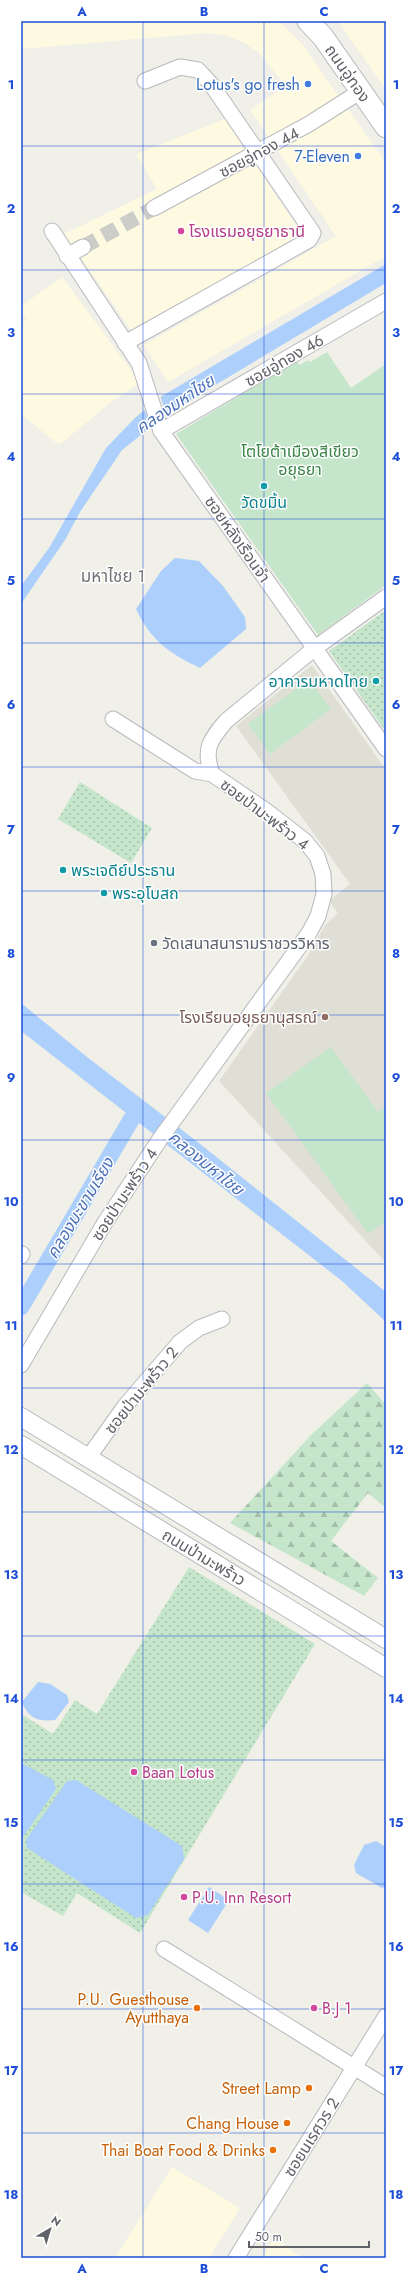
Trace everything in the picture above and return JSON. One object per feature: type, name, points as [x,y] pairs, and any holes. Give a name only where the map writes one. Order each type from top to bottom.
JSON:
[{"type":"main road","name":"ถนนอู่ทอง","points":[[308,21],[323,37],[386,127]]},
{"type":"street","points":[[125,342],[312,237],[313,233],[211,84],[198,70],[180,67],[145,81]]},
{"type":"street","name":"ซอยอู่ทอง 44","points":[[154,208],[309,124],[361,91]]},
{"type":"street","name":"ซอยหลังเรือนจำ","points":[[52,231],[67,256],[139,363],[160,427],[386,749]]},
{"type":"street","points":[[67,256],[83,247]]},
{"type":"street","name":"ซอยอู่ทอง 46","points":[[160,427],[386,301]]},
{"type":"street","points":[[113,719],[195,771],[212,774],[207,760],[209,745],[214,735],[226,721],[315,648],[386,597]]},
{"type":"street","name":"ซอยป่ามะพร้าว 4","points":[[21,1365],[104,1224],[160,1139],[309,933],[318,916],[324,894],[323,874],[317,856],[305,841],[265,810],[212,774]]},
{"type":"street","name":"ซอยป่ามะพร้าว 2","points":[[88,1458],[124,1406],[175,1347],[199,1328],[222,1319]]},
{"type":"street","name":"ถนนป่ามะพร้าว","points":[[21,1417],[386,1638]]},
{"type":"street","name":"ถนนป่ามะพร้าว","points":[[21,1445],[386,1668]]},
{"type":"street","points":[[210,1560],[222,1540]]},
{"type":"street","points":[[164,1949],[386,2087]]},
{"type":"street","name":"ซอยนเรศวร 2","points":[[236,2258],[386,2016]]},
{"type":"shaded area","points":[[21,21],[279,21],[302,44],[386,163],[386,256],[168,382],[144,345],[336,236],[250,110],[286,86],[258,52],[243,42],[227,36],[206,33],[21,49]]},
{"type":"shaded area","points":[[338,21],[386,21],[386,90]]},
{"type":"shaded area","points":[[225,119],[302,234],[132,331],[64,234],[157,189],[136,154]]},
{"type":"shaded area","points":[[62,277],[140,382],[110,403],[59,445],[21,414],[21,323],[26,319],[21,313],[21,306]]},
{"type":"shaded area","name":"โรงเรียนอยุธยานุสรณ์","points":[[312,665],[386,770],[386,1263],[219,1081],[309,954],[325,925],[338,913],[329,901],[350,884],[236,726]]},
{"type":"shaded area","points":[[172,2167],[240,2208],[209,2258],[115,2258]]},
{"type":"shaded area","points":[[274,2239],[303,2258],[262,2258]]},
{"type":"green space","name":"โตโยต้าเมืองสีเขียว อยุธยา","points":[[327,352],[351,388],[386,364],[386,585],[318,635],[176,434],[297,361],[300,365],[308,360],[310,362]]},
{"type":"green space","points":[[386,610],[386,732],[329,651]]},
{"type":"green space","points":[[309,679],[331,709],[270,754],[248,724]]},
{"type":"green space","points":[[80,782],[152,828],[131,863],[58,819]]},
{"type":"green space","points":[[331,1047],[378,1112],[386,1106],[386,1221],[368,1234],[266,1093]]},
{"type":"green space","points":[[367,1383],[386,1405],[386,1508],[368,1493],[331,1541],[378,1578],[364,1596],[230,1523],[311,1435]]},
{"type":"green space","points":[[189,1567],[315,1644],[140,1933],[77,1893],[63,1916],[21,1892],[21,1718],[23,1715],[53,1734],[75,1700],[97,1714]]},
{"type":"water","name":"คลองมหาไชย","points":[[386,264],[386,283],[170,412],[122,450],[80,512],[65,540],[21,604],[21,586],[49,548],[106,448],[136,417],[162,396]]},
{"type":"water","points":[[175,558],[199,561],[223,586],[245,617],[246,629],[200,668],[179,657],[154,638],[136,609],[161,571]]},
{"type":"water","name":"คลองมหาไชย","points":[[21,1003],[87,1057],[195,1140],[386,1292],[386,1322],[342,1281],[21,1031]]},
{"type":"water","points":[[38,1682],[50,1684],[67,1695],[69,1702],[55,1720],[34,1718],[24,1707],[22,1702]]},
{"type":"water","points":[[21,1763],[53,1780],[56,1789],[21,1840]]},
{"type":"water","points":[[76,1780],[182,1846],[184,1859],[148,1915],[136,1918],[27,1848],[26,1840],[67,1781]]},
{"type":"water","points":[[376,1841],[386,1847],[386,1886],[382,1888],[356,1873],[354,1865],[364,1845]]},
{"type":"water","points":[[209,1887],[229,1900],[208,1933],[188,1920]]},
{"type":"pier","points":[[160,395],[167,417],[161,422],[150,425],[144,408]]},
{"type":"waterway","name":"คลองมะขามเรียง","points":[[21,1307],[138,1108]]},
{"type":"tunnel","points":[[83,247],[154,208]]},
{"type":"place","name":"Lotus's go fresh","points":[[308,84]]},
{"type":"place","name":"7-Eleven","points":[[358,156]]},
{"type":"place","name":"โรงแรมอยุธยาธานี","points":[[181,231]]},
{"type":"place","name":"วัดขมิ้น","points":[[264,486]]},
{"type":"place","name":"อาคารมหาดไทย","points":[[376,681]]},
{"type":"place","name":"พระเจดีย์ประธาน","points":[[63,870]]},
{"type":"place","name":"พระอุโบสถ","points":[[104,893]]},
{"type":"place","name":"วัดเสนาสนารามราชวรวิหาร","points":[[154,943]]},
{"type":"place","name":"โรงเรียนอยุธยานุสรณ์","points":[[325,1017]]},
{"type":"place","name":"Baan Lotus","points":[[134,1772]]},
{"type":"place","name":"P.U. Inn Resort","points":[[184,1897]]},
{"type":"place","name":"P.U. Guesthouse Ayutthaya","points":[[197,2008]]},
{"type":"place","name":"B.J 1","points":[[314,2008]]},
{"type":"place","name":"Street Lamp","points":[[309,2088]]},
{"type":"place","name":"Chang House","points":[[287,2123]]},
{"type":"place","name":"Thai Boat Food & Drinks","points":[[273,2150]]},
{"type":"district","name":"มหาไชย 1","points":[[113,576]]}]
